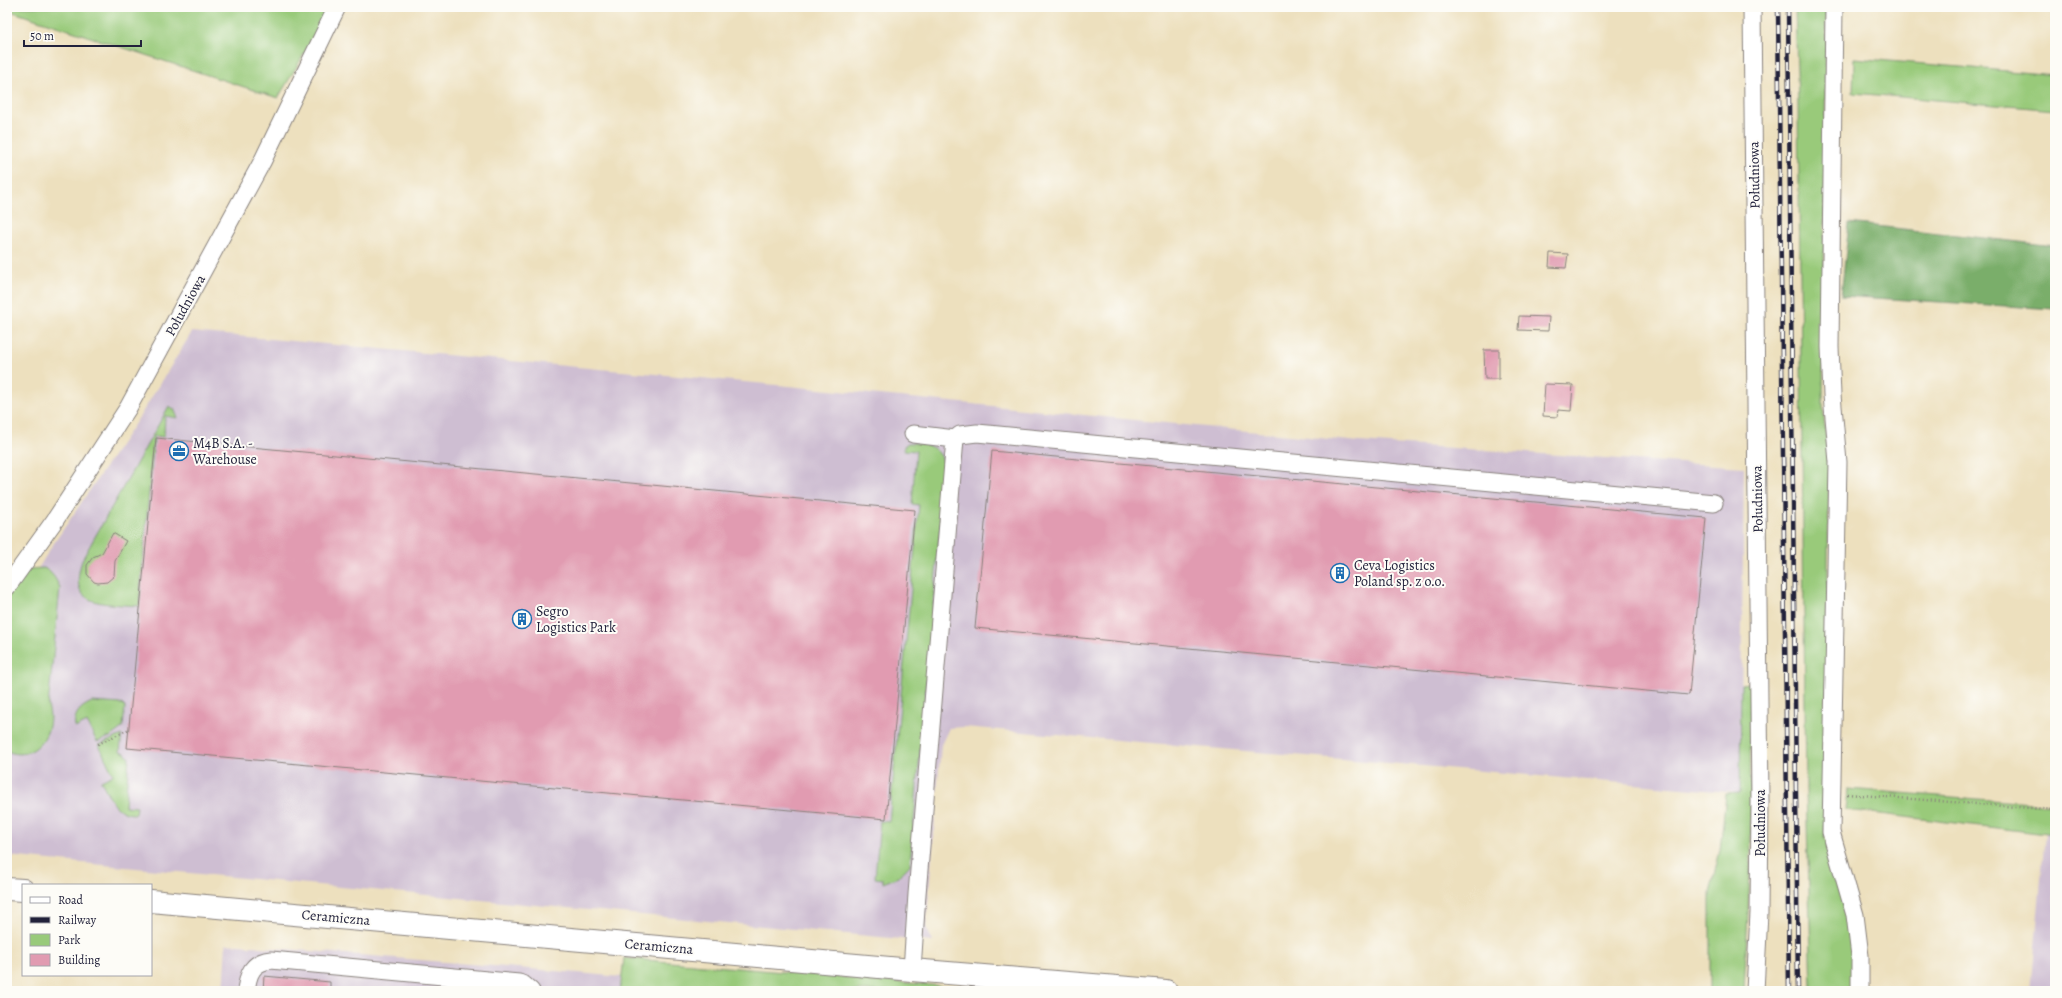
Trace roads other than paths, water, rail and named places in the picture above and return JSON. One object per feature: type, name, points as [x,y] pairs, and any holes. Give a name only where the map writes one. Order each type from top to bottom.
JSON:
[{"type":"main road","points":[[7,889],[22,890]]},
{"type":"main road","name":"Ceramiczna","points":[[152,901],[912,970],[1166,991]]},
{"type":"street","name":"Południowa","points":[[7,588],[55,520],[128,408],[265,156],[337,7]]},
{"type":"street","name":"Południowa","points":[[1752,7],[1760,801],[1759,913],[1755,991]]},
{"type":"street","points":[[1834,7],[1830,347],[1832,395],[1838,462],[1831,832],[1855,915],[1860,956],[1860,991]]},
{"type":"street","points":[[913,434],[955,439],[960,436],[977,433],[1714,503]]},
{"type":"street","points":[[912,970],[925,791],[955,439]]},
{"type":"street","points":[[246,991],[248,976],[251,970],[262,961],[271,960],[518,983],[524,985],[531,991]]},
{"type":"railway","points":[[1778,7],[1789,991]]},
{"type":"railway","points":[[1788,7],[1798,991]]},
{"type":"place","name":"M4B S.A. - Warehouse","points":[[179,451]]},
{"type":"place","name":"Ceva Logistics Poland sp. z o.o.","points":[[1340,573]]},
{"type":"place","name":"Segro Logistics Park","points":[[522,619]]}]
